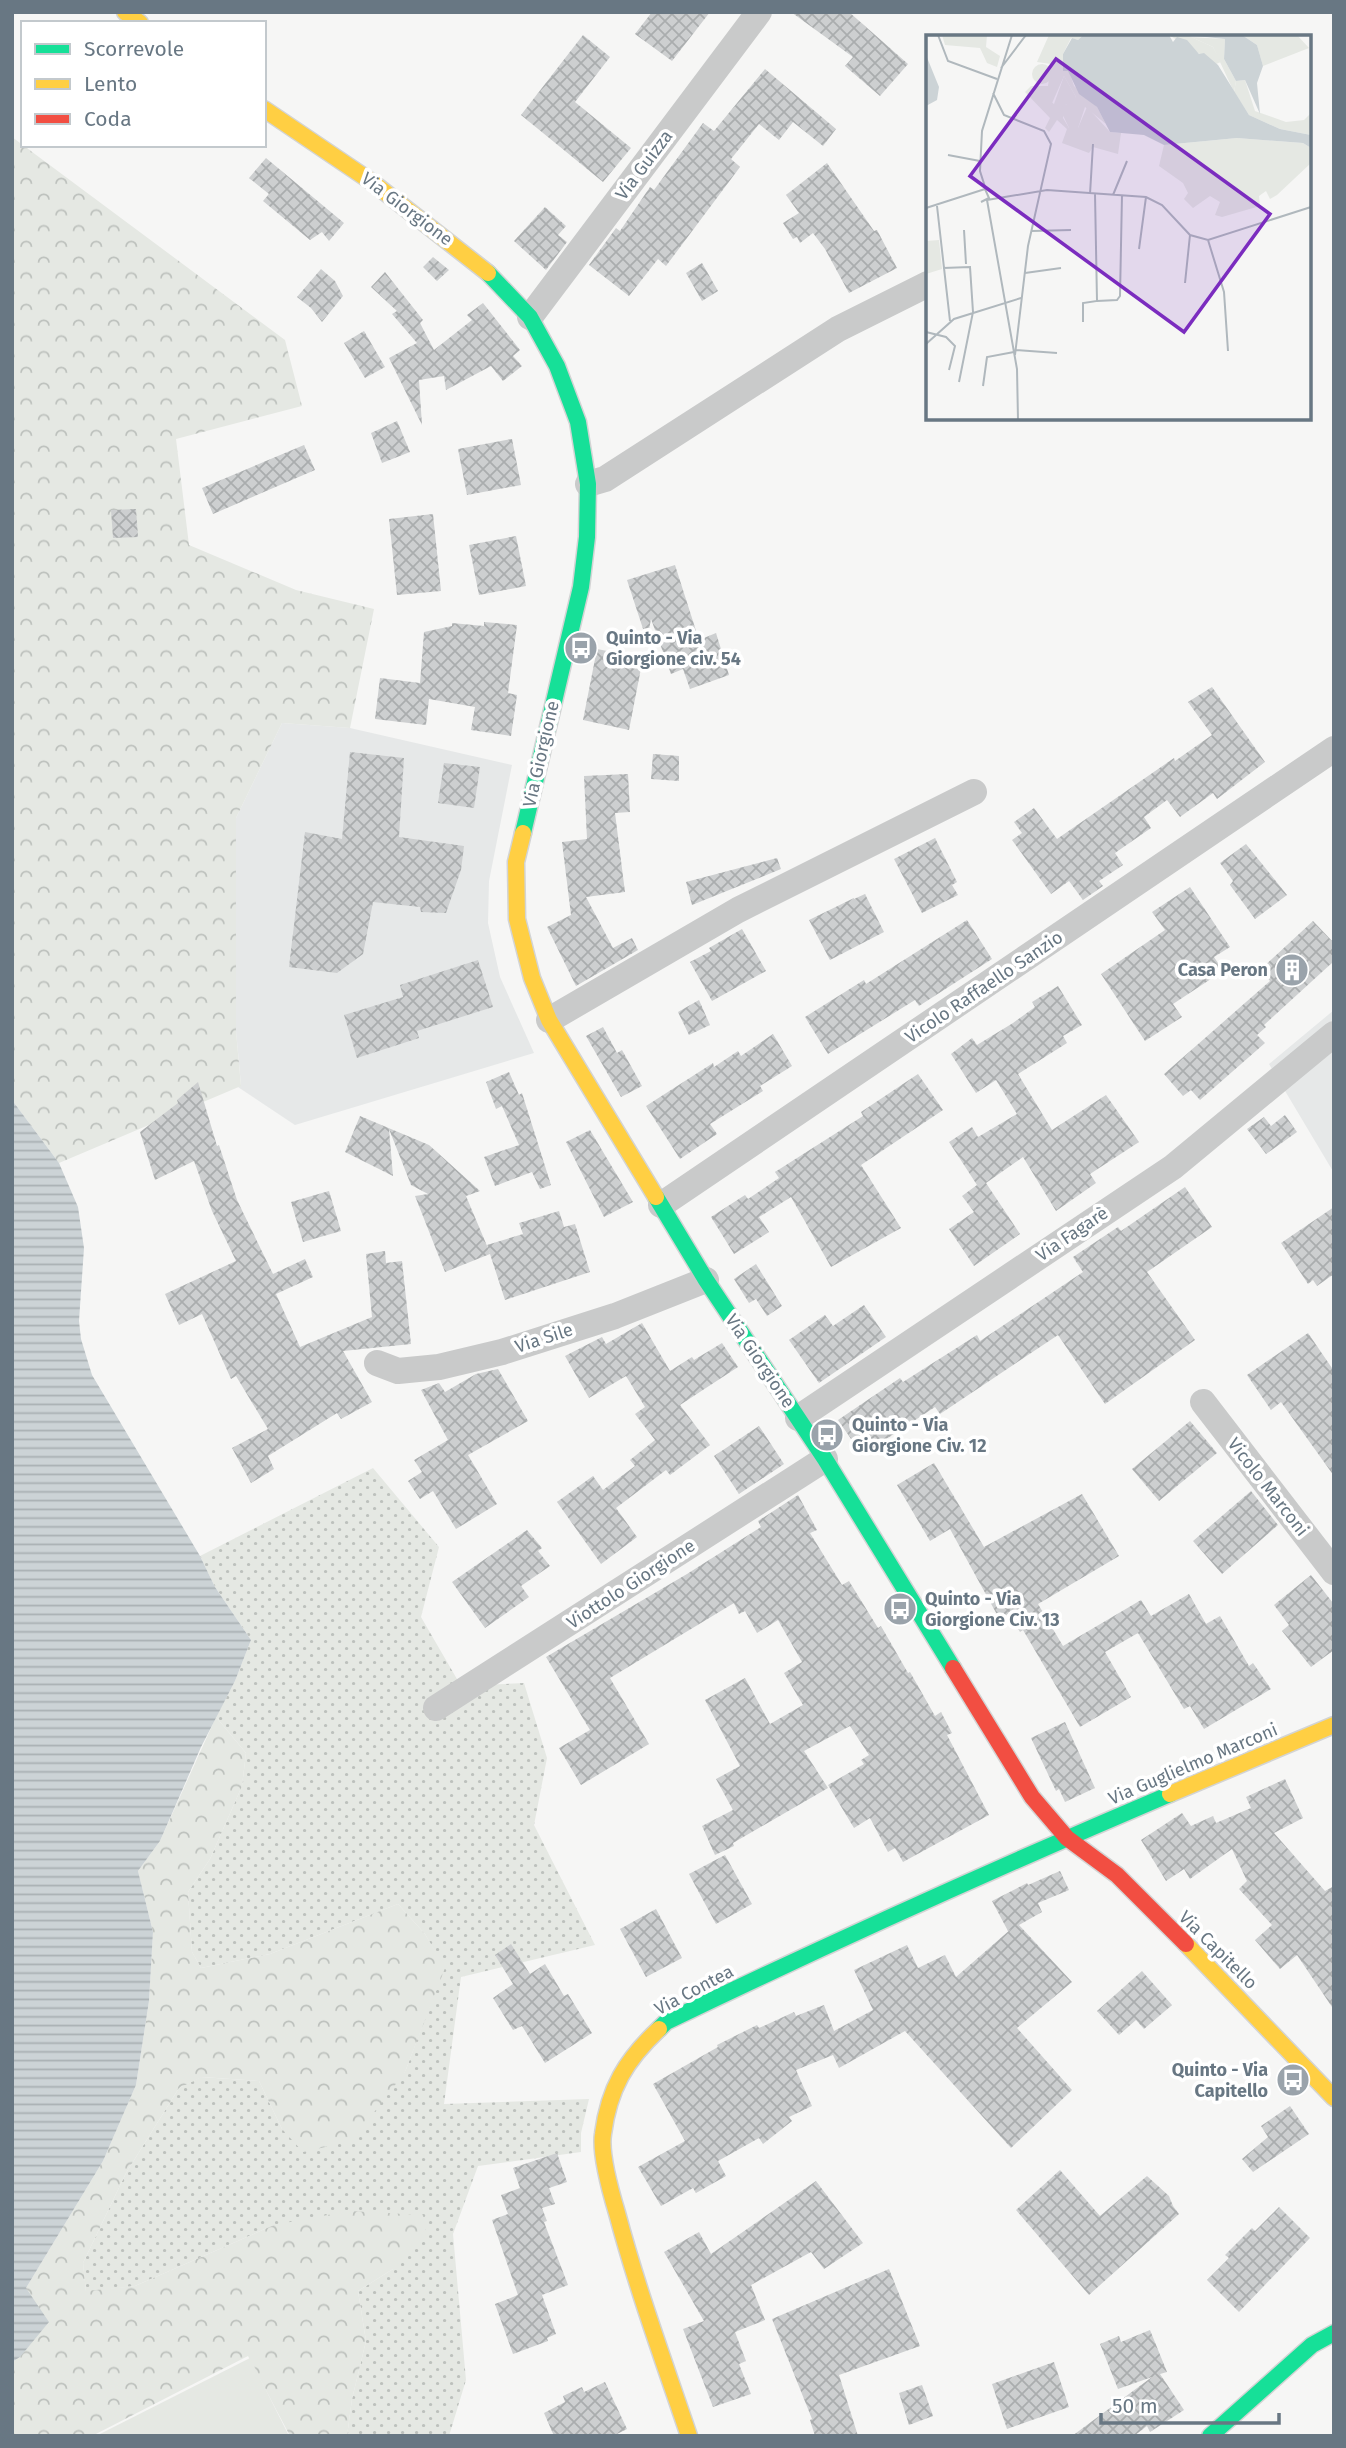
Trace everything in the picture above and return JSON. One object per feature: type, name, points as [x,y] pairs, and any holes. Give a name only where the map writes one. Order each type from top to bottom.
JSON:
[{"type":"street","name":"Via Guizza","points":[[530,317],[759,12]]},
{"type":"street","name":"Via Giorgione","points":[[266,110],[372,182],[487,272],[530,317],[557,366],[578,422],[588,484],[587,537],[581,587],[516,862],[517,919],[532,978],[549,1020],[706,1280],[825,1459],[1032,1797],[1067,1838]]},
{"type":"street","points":[[588,484],[606,479],[838,329],[926,285]]},
{"type":"street","name":"Vicolo Raffaello Sanzio","points":[[661,1205],[1334,750]]},
{"type":"street","points":[[549,1020],[738,910],[974,792]]},
{"type":"street","name":"Via Fagarè","points":[[798,1418],[1173,1167],[1334,1034]]},
{"type":"street","name":"Via Sile","points":[[377,1363],[398,1371],[439,1367],[502,1352],[615,1316],[706,1280]]},
{"type":"street","name":"Vicolo Marconi","points":[[1203,1402],[1334,1572]]},
{"type":"street","name":"Viottolo Giorgione","points":[[436,1708],[825,1459]]},
{"type":"street","name":"Via Guglielmo Marconi","points":[[1067,1838],[1334,1725]]},
{"type":"street","name":"Via Capitello","points":[[1067,1838],[1117,1875],[1227,1985],[1334,2098]]},
{"type":"street","name":"Via Contea","points":[[689,2436],[629,2258],[610,2188],[603,2137],[614,2086],[641,2046],[666,2022],[1067,1838]]},
{"type":"street","points":[[1209,2436],[1330,2328]]},
{"type":"shaded area","points":[[282,723],[350,728],[512,765],[489,881],[488,923],[500,977],[534,1053],[295,1125],[238,1087],[241,1085],[236,1031],[236,818]]},
{"type":"shaded area","points":[[1334,1010],[1334,1173],[1269,1064]]},
{"type":"shaded area","points":[[12,1100],[59,1163],[78,1207],[84,1248],[79,1321],[81,1339],[92,1375],[200,1556],[215,1587],[251,1640],[235,1681],[201,1747],[160,1841],[138,1871],[153,1932],[149,2001],[136,2085],[103,2161],[26,2288],[49,2322],[20,2357],[12,2362]]},
{"type":"green space","points":[[12,137],[21,144],[21,147],[25,147],[285,340],[302,406],[176,439],[189,545],[296,590],[374,609],[350,728],[282,723],[236,818],[236,1031],[241,1086],[59,1163],[12,1100]]},
{"type":"green space","points":[[373,1468],[439,1547],[421,1617],[461,1686],[524,1683],[547,1758],[534,1825],[595,1945],[461,1977],[444,2104],[589,2099],[581,2133],[581,2152],[478,2166],[453,2234],[466,2380],[449,2436],[347,2436],[352,2399],[366,2341],[358,2291],[393,2269],[274,2225],[135,2286],[86,2292],[83,2263],[126,2173],[179,2088],[201,2077],[259,2081],[282,2129],[405,2072],[444,1968],[425,1934],[398,1904],[270,1954],[201,1968],[192,1952],[188,1892],[210,1859],[242,1786],[246,1753],[216,1717],[235,1681],[251,1640],[215,1587],[200,1556]]},
{"type":"green space","points":[[216,1717],[246,1753],[242,1786],[210,1859],[188,1892],[192,1952],[201,1968],[270,1954],[398,1904],[425,1934],[445,1968],[405,2072],[352,2141],[303,2152],[282,2129],[259,2081],[202,2077],[179,2088],[126,2173],[83,2263],[86,2291],[135,2286],[274,2225],[349,2211],[423,2215],[426,2235],[393,2269],[358,2291],[366,2341],[352,2399],[347,2436],[290,2436],[248,2356],[92,2436],[12,2436],[12,2362],[20,2357],[26,2288],[103,2161],[136,2085],[149,2001],[153,1932],[138,1871],[160,1841]]},
{"type":"green space","points":[[250,2358],[289,2436],[96,2436]]},
{"type":"building","points":[[652,12],[710,12],[672,61],[635,34]]},
{"type":"building","points":[[791,12],[849,12],[908,64],[880,96],[845,66],[853,57]]},
{"type":"building","points":[[583,35],[610,57],[575,102],[631,148],[603,182],[521,115]]},
{"type":"building","points":[[765,69],[836,129],[823,146],[793,122],[779,140],[759,124],[731,159],[740,167],[666,266],[658,259],[629,296],[589,265],[616,228],[620,231],[650,187],[654,190],[703,123],[714,131]]},
{"type":"building","points":[[266,158],[344,223],[329,241],[322,232],[310,240],[263,201],[269,194],[249,178]]},
{"type":"building","points":[[827,163],[874,231],[877,230],[897,268],[849,293],[813,233],[800,243],[797,237],[793,239],[783,223],[799,213],[786,195]]},
{"type":"building","points":[[545,207],[566,226],[558,235],[567,242],[546,270],[514,241]]},
{"type":"building","points":[[433,257],[449,270],[437,281],[423,267]]},
{"type":"building","points":[[702,263],[718,291],[702,301],[686,273]]},
{"type":"building","points":[[321,269],[335,281],[343,296],[322,322],[311,308],[297,297]]},
{"type":"building","points":[[385,272],[423,320],[420,323],[434,350],[472,320],[467,315],[483,303],[520,350],[513,356],[522,366],[503,381],[491,366],[446,390],[444,376],[419,380],[422,425],[389,358],[417,343],[392,314],[397,311],[371,287]]},
{"type":"building","points":[[364,331],[385,367],[365,378],[344,343]]},
{"type":"building","points":[[397,421],[410,452],[382,463],[371,433]]},
{"type":"building","points":[[512,439],[521,485],[467,495],[458,449]]},
{"type":"building","points":[[304,445],[315,470],[213,514],[202,488]]},
{"type":"building","points":[[136,509],[138,537],[113,538],[111,510]]},
{"type":"building","points":[[433,514],[441,591],[397,595],[389,519]]},
{"type":"building","points":[[516,536],[526,586],[479,595],[469,545]]},
{"type":"building","points":[[675,565],[699,640],[716,633],[729,675],[690,689],[683,669],[671,674],[651,619],[647,641],[627,580]]},
{"type":"building","points":[[484,622],[517,625],[508,693],[517,695],[511,736],[471,730],[475,707],[429,699],[426,725],[375,719],[380,678],[420,683],[424,632],[452,626],[452,623],[484,626]]},
{"type":"building","points":[[597,649],[643,658],[629,730],[583,720]]},
{"type":"building","points":[[1212,687],[1265,762],[1217,799],[1213,793],[1180,817],[1167,800],[1144,817],[1151,828],[1115,853],[1123,865],[1099,881],[1103,886],[1083,900],[1069,881],[1051,894],[1012,840],[1022,833],[1014,822],[1034,808],[1057,839],[1174,758],[1175,761],[1212,735],[1188,702]]},
{"type":"building","points":[[350,752],[404,758],[399,837],[464,846],[461,870],[446,913],[421,912],[420,907],[373,902],[363,954],[337,973],[289,967],[305,832],[342,839]]},
{"type":"building","points":[[653,754],[679,756],[679,781],[651,779]]},
{"type":"building","points":[[444,763],[480,767],[474,808],[438,803]]},
{"type":"building","points":[[628,774],[630,812],[615,813],[625,892],[586,897],[613,948],[632,938],[638,950],[576,986],[547,927],[571,915],[562,842],[587,839],[584,776]]},
{"type":"building","points":[[935,838],[957,882],[952,885],[958,895],[922,913],[894,859]]},
{"type":"building","points":[[1246,844],[1287,895],[1255,919],[1230,885],[1233,881],[1220,863]]},
{"type":"building","points":[[777,858],[781,869],[692,905],[686,882]]},
{"type":"building","points":[[1190,887],[1230,947],[1214,957],[1223,971],[1173,1004],[1182,1017],[1145,1041],[1101,974],[1165,930],[1152,912]]},
{"type":"building","points":[[865,894],[884,932],[830,960],[809,920]]},
{"type":"building","points":[[967,920],[992,959],[919,1006],[915,1000],[828,1054],[805,1017],[864,980],[866,984]]},
{"type":"building","points":[[1313,921],[1334,943],[1334,961],[1264,1025],[1266,1027],[1257,1035],[1265,1043],[1200,1100],[1191,1090],[1183,1096],[1164,1074],[1270,981],[1261,969]]},
{"type":"building","points":[[742,929],[766,971],[712,1001],[690,962]]},
{"type":"building","points":[[478,960],[493,1007],[417,1031],[419,1038],[357,1058],[344,1015],[403,997],[400,985]]},
{"type":"building","points":[[1058,986],[1082,1025],[1063,1036],[1067,1043],[1018,1074],[1052,1130],[1106,1095],[1139,1142],[1090,1174],[1096,1183],[1056,1211],[1023,1157],[986,1183],[1020,1234],[974,1266],[949,1229],[974,1212],[962,1196],[977,1185],[949,1142],[972,1127],[978,1137],[1017,1114],[996,1080],[976,1093],[951,1054],[972,1038],[977,1045],[1013,1023],[1035,1007],[1032,1002]]},
{"type":"building","points":[[699,1000],[710,1025],[689,1035],[678,1012]]},
{"type":"building","points":[[603,1027],[617,1053],[622,1050],[642,1086],[621,1097],[586,1036]]},
{"type":"building","points":[[773,1034],[792,1066],[760,1086],[763,1091],[710,1124],[717,1134],[680,1159],[646,1106],[713,1063],[714,1067],[738,1051],[741,1056]]},
{"type":"building","points":[[509,1072],[519,1095],[522,1093],[551,1185],[540,1189],[532,1172],[495,1186],[484,1157],[519,1145],[502,1106],[496,1109],[486,1082]]},
{"type":"building","points":[[918,1074],[943,1110],[861,1165],[901,1228],[831,1267],[791,1197],[759,1217],[769,1232],[734,1254],[711,1217],[745,1195],[748,1199],[779,1178],[775,1172],[863,1116],[861,1112]]},
{"type":"building","points":[[198,1082],[237,1200],[273,1274],[305,1259],[313,1277],[276,1294],[300,1347],[372,1317],[366,1254],[385,1251],[386,1263],[402,1261],[411,1344],[343,1351],[372,1402],[341,1419],[337,1413],[268,1456],[274,1469],[251,1483],[232,1448],[268,1429],[236,1376],[231,1379],[202,1314],[179,1325],[165,1294],[236,1261],[212,1211],[194,1161],[155,1180],[140,1132],[178,1103],[177,1100]]},
{"type":"building","points":[[1285,1115],[1297,1132],[1266,1154],[1247,1129],[1264,1117],[1271,1126]]},
{"type":"building","points":[[360,1116],[429,1145],[480,1191],[466,1196],[490,1253],[487,1245],[523,1234],[519,1223],[559,1211],[564,1227],[575,1224],[590,1272],[505,1300],[490,1254],[445,1272],[415,1196],[428,1194],[411,1185],[389,1129],[393,1176],[345,1152]]},
{"type":"building","points":[[590,1130],[633,1202],[604,1217],[566,1142]]},
{"type":"building","points":[[1185,1187],[1212,1227],[1147,1272],[1195,1340],[1105,1404],[1058,1335],[940,1414],[935,1407],[862,1455],[838,1420],[900,1378],[903,1382],[977,1335],[980,1341],[1083,1272],[1073,1257],[1118,1227],[1121,1231]]},
{"type":"building","points":[[329,1191],[341,1231],[303,1242],[291,1202]]},
{"type":"building","points":[[1334,1207],[1334,1274],[1317,1286],[1313,1280],[1308,1284],[1281,1243]]},
{"type":"building","points":[[756,1264],[782,1306],[767,1316],[756,1299],[749,1303],[734,1279]]},
{"type":"building","points":[[864,1305],[886,1337],[819,1383],[789,1340],[825,1315],[833,1326]]},
{"type":"building","points":[[642,1323],[670,1371],[722,1343],[738,1367],[680,1405],[710,1445],[670,1475],[666,1470],[616,1508],[637,1537],[601,1564],[557,1502],[593,1476],[603,1490],[635,1466],[630,1460],[655,1440],[635,1414],[645,1407],[626,1376],[589,1398],[565,1356],[602,1337],[606,1344]]},
{"type":"building","points":[[1308,1333],[1334,1371],[1334,1476],[1281,1402],[1271,1410],[1247,1375]]},
{"type":"building","points":[[498,1369],[528,1421],[468,1455],[497,1504],[456,1529],[433,1491],[420,1499],[408,1481],[422,1472],[414,1460],[448,1440],[421,1390],[439,1383],[445,1392],[476,1374]]},
{"type":"building","points":[[1190,1421],[1217,1453],[1159,1501],[1132,1469]]},
{"type":"building","points":[[759,1426],[784,1464],[739,1494],[714,1456]]},
{"type":"building","points":[[934,1463],[984,1547],[1082,1494],[1119,1556],[1038,1604],[1063,1646],[1141,1600],[1151,1616],[1189,1594],[1206,1624],[1220,1616],[1249,1666],[1253,1663],[1271,1689],[1204,1729],[1190,1706],[1184,1709],[1138,1633],[1105,1652],[1131,1697],[1080,1727],[1023,1630],[1020,1632],[1009,1613],[1000,1620],[950,1529],[930,1541],[897,1485]]},
{"type":"building","points":[[1251,1491],[1278,1525],[1222,1574],[1193,1541]]},
{"type":"building","points":[[798,1495],[817,1530],[810,1533],[842,1585],[849,1581],[878,1628],[881,1626],[935,1716],[941,1712],[952,1733],[947,1735],[989,1815],[903,1862],[895,1848],[888,1852],[870,1818],[854,1828],[828,1785],[864,1764],[861,1760],[869,1755],[850,1726],[804,1751],[828,1788],[715,1855],[702,1826],[733,1810],[716,1779],[740,1766],[705,1700],[745,1678],[770,1724],[803,1705],[784,1673],[802,1662],[778,1620],[757,1633],[745,1611],[739,1614],[734,1603],[610,1678],[649,1744],[581,1785],[559,1748],[590,1730],[546,1657],[761,1527],[758,1521]]},
{"type":"building","points":[[527,1530],[542,1548],[538,1551],[550,1566],[521,1586],[529,1597],[485,1628],[452,1582]]},
{"type":"building","points":[[1311,1575],[1333,1603],[1334,1650],[1311,1667],[1282,1631],[1289,1625],[1274,1605]]},
{"type":"building","points":[[1065,1722],[1095,1788],[1065,1802],[1059,1789],[1056,1791],[1031,1738]]},
{"type":"building","points":[[1285,1779],[1303,1818],[1274,1833],[1325,1891],[1334,1886],[1334,2010],[1297,1955],[1280,1969],[1255,1940],[1272,1925],[1239,1889],[1247,1881],[1232,1849],[1190,1879],[1184,1869],[1166,1881],[1141,1840],[1182,1813],[1191,1826],[1213,1816],[1216,1823],[1251,1808],[1246,1797]]},
{"type":"building","points":[[725,1855],[752,1904],[716,1924],[689,1874]]},
{"type":"building","points":[[1060,1871],[1069,1890],[1038,1903],[1042,1912],[1019,1925],[1072,1982],[1017,2028],[1072,2090],[1011,2148],[905,2031],[839,2068],[833,2055],[796,2070],[812,2106],[789,2117],[792,2121],[763,2144],[759,2138],[718,2161],[726,2176],[696,2193],[693,2188],[661,2206],[638,2167],[685,2141],[653,2084],[718,2047],[717,2045],[757,2025],[759,2028],[794,2012],[796,2016],[824,2005],[834,2031],[873,2010],[854,1970],[907,1945],[918,1968],[945,1955],[956,1977],[1011,1929],[1008,1931],[992,1901],[1027,1883],[1028,1885]]},
{"type":"building","points":[[656,1909],[682,1958],[646,1977],[620,1929]]},
{"type":"building","points":[[511,1944],[530,1974],[545,1964],[564,1996],[568,1994],[592,2033],[545,2063],[522,2026],[513,2030],[493,1998],[513,1984],[495,1955]]},
{"type":"building","points":[[1142,1971],[1172,2005],[1144,2029],[1136,2020],[1119,2035],[1097,2011]]},
{"type":"building","points":[[1290,2106],[1309,2134],[1253,2172],[1242,2159],[1268,2137],[1261,2126]]},
{"type":"building","points":[[557,2153],[567,2182],[549,2188],[555,2204],[542,2208],[547,2221],[544,2222],[568,2285],[542,2295],[556,2334],[547,2338],[548,2341],[513,2354],[495,2304],[518,2295],[492,2220],[508,2214],[501,2195],[520,2188],[513,2168]]},
{"type":"building","points":[[1060,2170],[1100,2216],[1147,2176],[1169,2196],[1179,2214],[1089,2295],[1016,2210]]},
{"type":"building","points":[[816,2181],[863,2243],[824,2269],[811,2252],[751,2285],[765,2320],[735,2332],[746,2361],[739,2364],[751,2394],[713,2407],[683,2329],[704,2321],[664,2252],[699,2232],[711,2254]]},
{"type":"building","points":[[1279,2207],[1310,2238],[1239,2312],[1207,2280],[1229,2258],[1225,2255],[1252,2228],[1255,2231]]},
{"type":"building","points":[[889,2269],[920,2346],[839,2375],[858,2436],[815,2436],[810,2420],[812,2419],[772,2319]]},
{"type":"building","points":[[1150,2330],[1167,2372],[1160,2374],[1184,2410],[1150,2432],[1147,2426],[1134,2436],[1072,2436],[1152,2377],[1118,2389],[1100,2344],[1119,2336],[1121,2342]]},
{"type":"building","points":[[1054,2362],[1069,2407],[1007,2429],[992,2384]]},
{"type":"building","points":[[605,2382],[627,2429],[613,2436],[554,2436],[544,2413],[565,2402],[563,2396],[582,2387],[584,2392]]},
{"type":"building","points":[[922,2385],[933,2416],[909,2425],[899,2393]]},
{"type":"traffic: fast","points":[[488,273],[530,317],[557,366],[578,422],[588,484],[587,537],[581,587],[523,833]]},
{"type":"traffic: fast","points":[[656,1197],[706,1280],[825,1459],[953,1668]]},
{"type":"traffic: fast","points":[[659,2029],[666,2022],[854,1934],[1170,1794]]},
{"type":"traffic: fast","points":[[1210,2436],[1312,2345],[1334,2333]]},
{"type":"traffic: slow","points":[[125,12],[137,21]]},
{"type":"traffic: slow","points":[[266,110],[372,182],[488,273]]},
{"type":"traffic: slow","points":[[523,833],[516,862],[517,919],[532,978],[549,1020],[656,1197]]},
{"type":"traffic: slow","points":[[1170,1794],[1334,1725]]},
{"type":"traffic: slow","points":[[1186,1944],[1334,2098]]},
{"type":"traffic: slow","points":[[659,2029],[637,2052],[621,2076],[610,2103],[602,2142],[612,2195],[633,2269],[689,2436]]},
{"type":"traffic: jam","points":[[953,1668],[1032,1797],[1067,1838],[1117,1875],[1186,1944]]},
{"type":"place","name":"Quinto - Via Giorgione civ. 54","points":[[581,648]]},
{"type":"place","name":"Casa Peron","points":[[1292,970]]},
{"type":"place","name":"Quinto - Via Giorgione Civ. 12","points":[[827,1435]]},
{"type":"place","name":"Quinto - Via Giorgione Civ. 13","points":[[900,1609]]},
{"type":"place","name":"Quinto - Via Capitello","points":[[1293,2080]]}]
